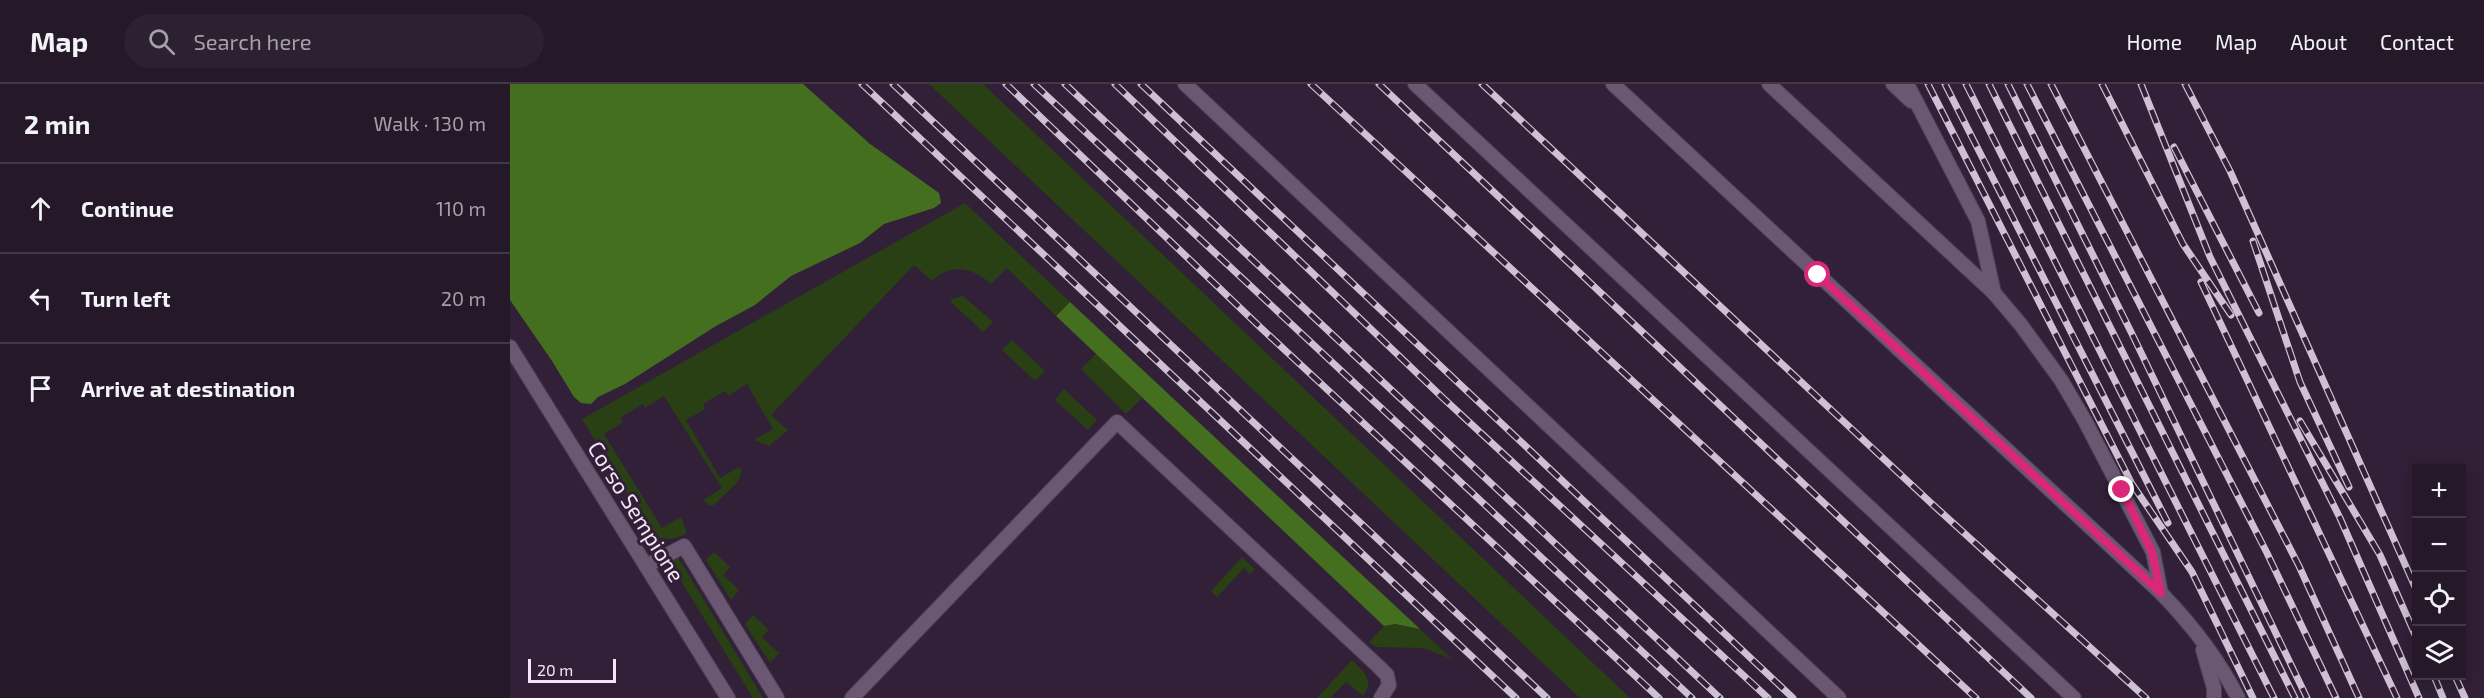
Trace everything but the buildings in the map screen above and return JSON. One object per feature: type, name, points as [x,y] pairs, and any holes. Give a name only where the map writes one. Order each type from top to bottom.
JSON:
[{"type":"lane","points":[[1185,84],[1839,698]]},
{"type":"lane","points":[[1415,84],[2074,698]]},
{"type":"lane","points":[[1613,84],[2161,593],[2192,626],[2210,650],[2238,698]]},
{"type":"lane","points":[[1769,84],[1994,293],[2021,325],[2061,380],[2085,421],[2152,552],[2161,593]]},
{"type":"lane","points":[[1893,84],[1921,110]]},
{"type":"lane","points":[[1907,84],[1978,221],[1994,293]]},
{"type":"lane","name":"Corso Sempione","points":[[510,347],[728,698]]},
{"type":"lane","points":[[852,698],[1117,422],[1379,667],[1386,675],[1389,685],[1381,698]]},
{"type":"lane","points":[[646,566],[684,546],[777,698]]},
{"type":"lane","points":[[2192,626],[2208,664],[2214,698]]},
{"type":"green space","points":[[510,84],[803,84],[870,144],[939,193],[941,203],[934,208],[884,224],[860,243],[791,276],[755,305],[716,326],[625,384],[598,397],[591,404],[581,403],[574,397],[510,300]]},
{"type":"green space","points":[[929,84],[983,84],[1630,698],[1580,698]]},
{"type":"green space","points":[[965,203],[1070,302],[1056,316],[1007,268],[991,284],[977,274],[962,269],[946,271],[932,281],[914,265],[771,415],[788,430],[769,446],[754,440],[773,429],[747,384],[728,396],[725,391],[703,404],[705,409],[686,420],[720,478],[739,467],[742,471],[738,482],[714,505],[709,505],[703,500],[722,488],[664,396],[645,408],[643,404],[621,417],[623,422],[604,434],[662,528],[681,517],[687,533],[669,539],[651,532],[582,419]]},
{"type":"green space","points":[[963,296],[993,322],[983,332],[950,301]]},
{"type":"green space","points":[[1070,302],[1420,629],[1395,624],[1384,626],[1056,316]]},
{"type":"green space","points":[[1012,340],[1045,371],[1035,381],[1002,350]]},
{"type":"green space","points":[[1096,354],[1142,398],[1126,414],[1081,369]]},
{"type":"green space","points":[[1064,389],[1097,420],[1088,430],[1055,400]]},
{"type":"green space","points":[[714,552],[730,567],[723,575],[739,590],[731,600],[706,560]]},
{"type":"green space","points":[[678,557],[763,698],[753,698],[670,563]]},
{"type":"green space","points":[[1242,557],[1255,569],[1250,574],[1244,568],[1217,597],[1211,591]]},
{"type":"green space","points":[[753,615],[769,630],[762,637],[779,653],[770,663],[745,624]]},
{"type":"green space","points":[[1394,624],[1420,629],[1452,659],[1423,648],[1376,647],[1369,642],[1384,626]]},
{"type":"green space","points":[[1352,660],[1364,672],[1368,681],[1363,696],[1346,682],[1330,698],[1317,698]]},
{"type":"railway","points":[[862,84],[1516,698]]},
{"type":"railway","points":[[893,84],[1547,698]]},
{"type":"railway","points":[[1006,84],[1260,327],[1659,698]]},
{"type":"railway","points":[[1034,84],[1692,698]]},
{"type":"railway","points":[[1065,84],[1720,698]]},
{"type":"railway","points":[[1115,84],[1443,398],[1768,698]]},
{"type":"railway","points":[[1141,84],[1793,698]]},
{"type":"railway","points":[[1311,84],[1976,698]]},
{"type":"railway","points":[[1379,84],[2031,698]]},
{"type":"railway","points":[[1482,84],[1931,503],[2146,698]]},
{"type":"railway","points":[[1928,84],[2132,484],[2192,572],[2253,698]]},
{"type":"railway","points":[[1945,84],[2168,523]]},
{"type":"railway","points":[[1966,84],[2274,698]]},
{"type":"railway","points":[[1989,84],[2295,698]]},
{"type":"railway","points":[[2008,84],[2134,338],[2307,698]]},
{"type":"railway","points":[[2027,84],[2267,553],[2336,698]]},
{"type":"railway","points":[[2051,84],[2299,566],[2359,698]]},
{"type":"railway","points":[[2102,84],[2183,244],[2231,315]]},
{"type":"railway","points":[[2141,84],[2210,257],[2340,518],[2419,698]]},
{"type":"railway","points":[[2185,84],[2230,171],[2412,580]]},
{"type":"railway","points":[[2174,147],[2259,313]]},
{"type":"railway","points":[[2253,241],[2300,382],[2349,487]]},
{"type":"railway","points":[[2201,282],[2397,698]]},
{"type":"railway","points":[[2300,421],[2380,555],[2412,628]]},
{"type":"railway","points":[[2436,680],[2443,698]]},
{"type":"railway","points":[[2457,680],[2465,698]]},
{"type":"route","points":[[1818,275],[2161,593],[2152,552],[2122,490]]}]
